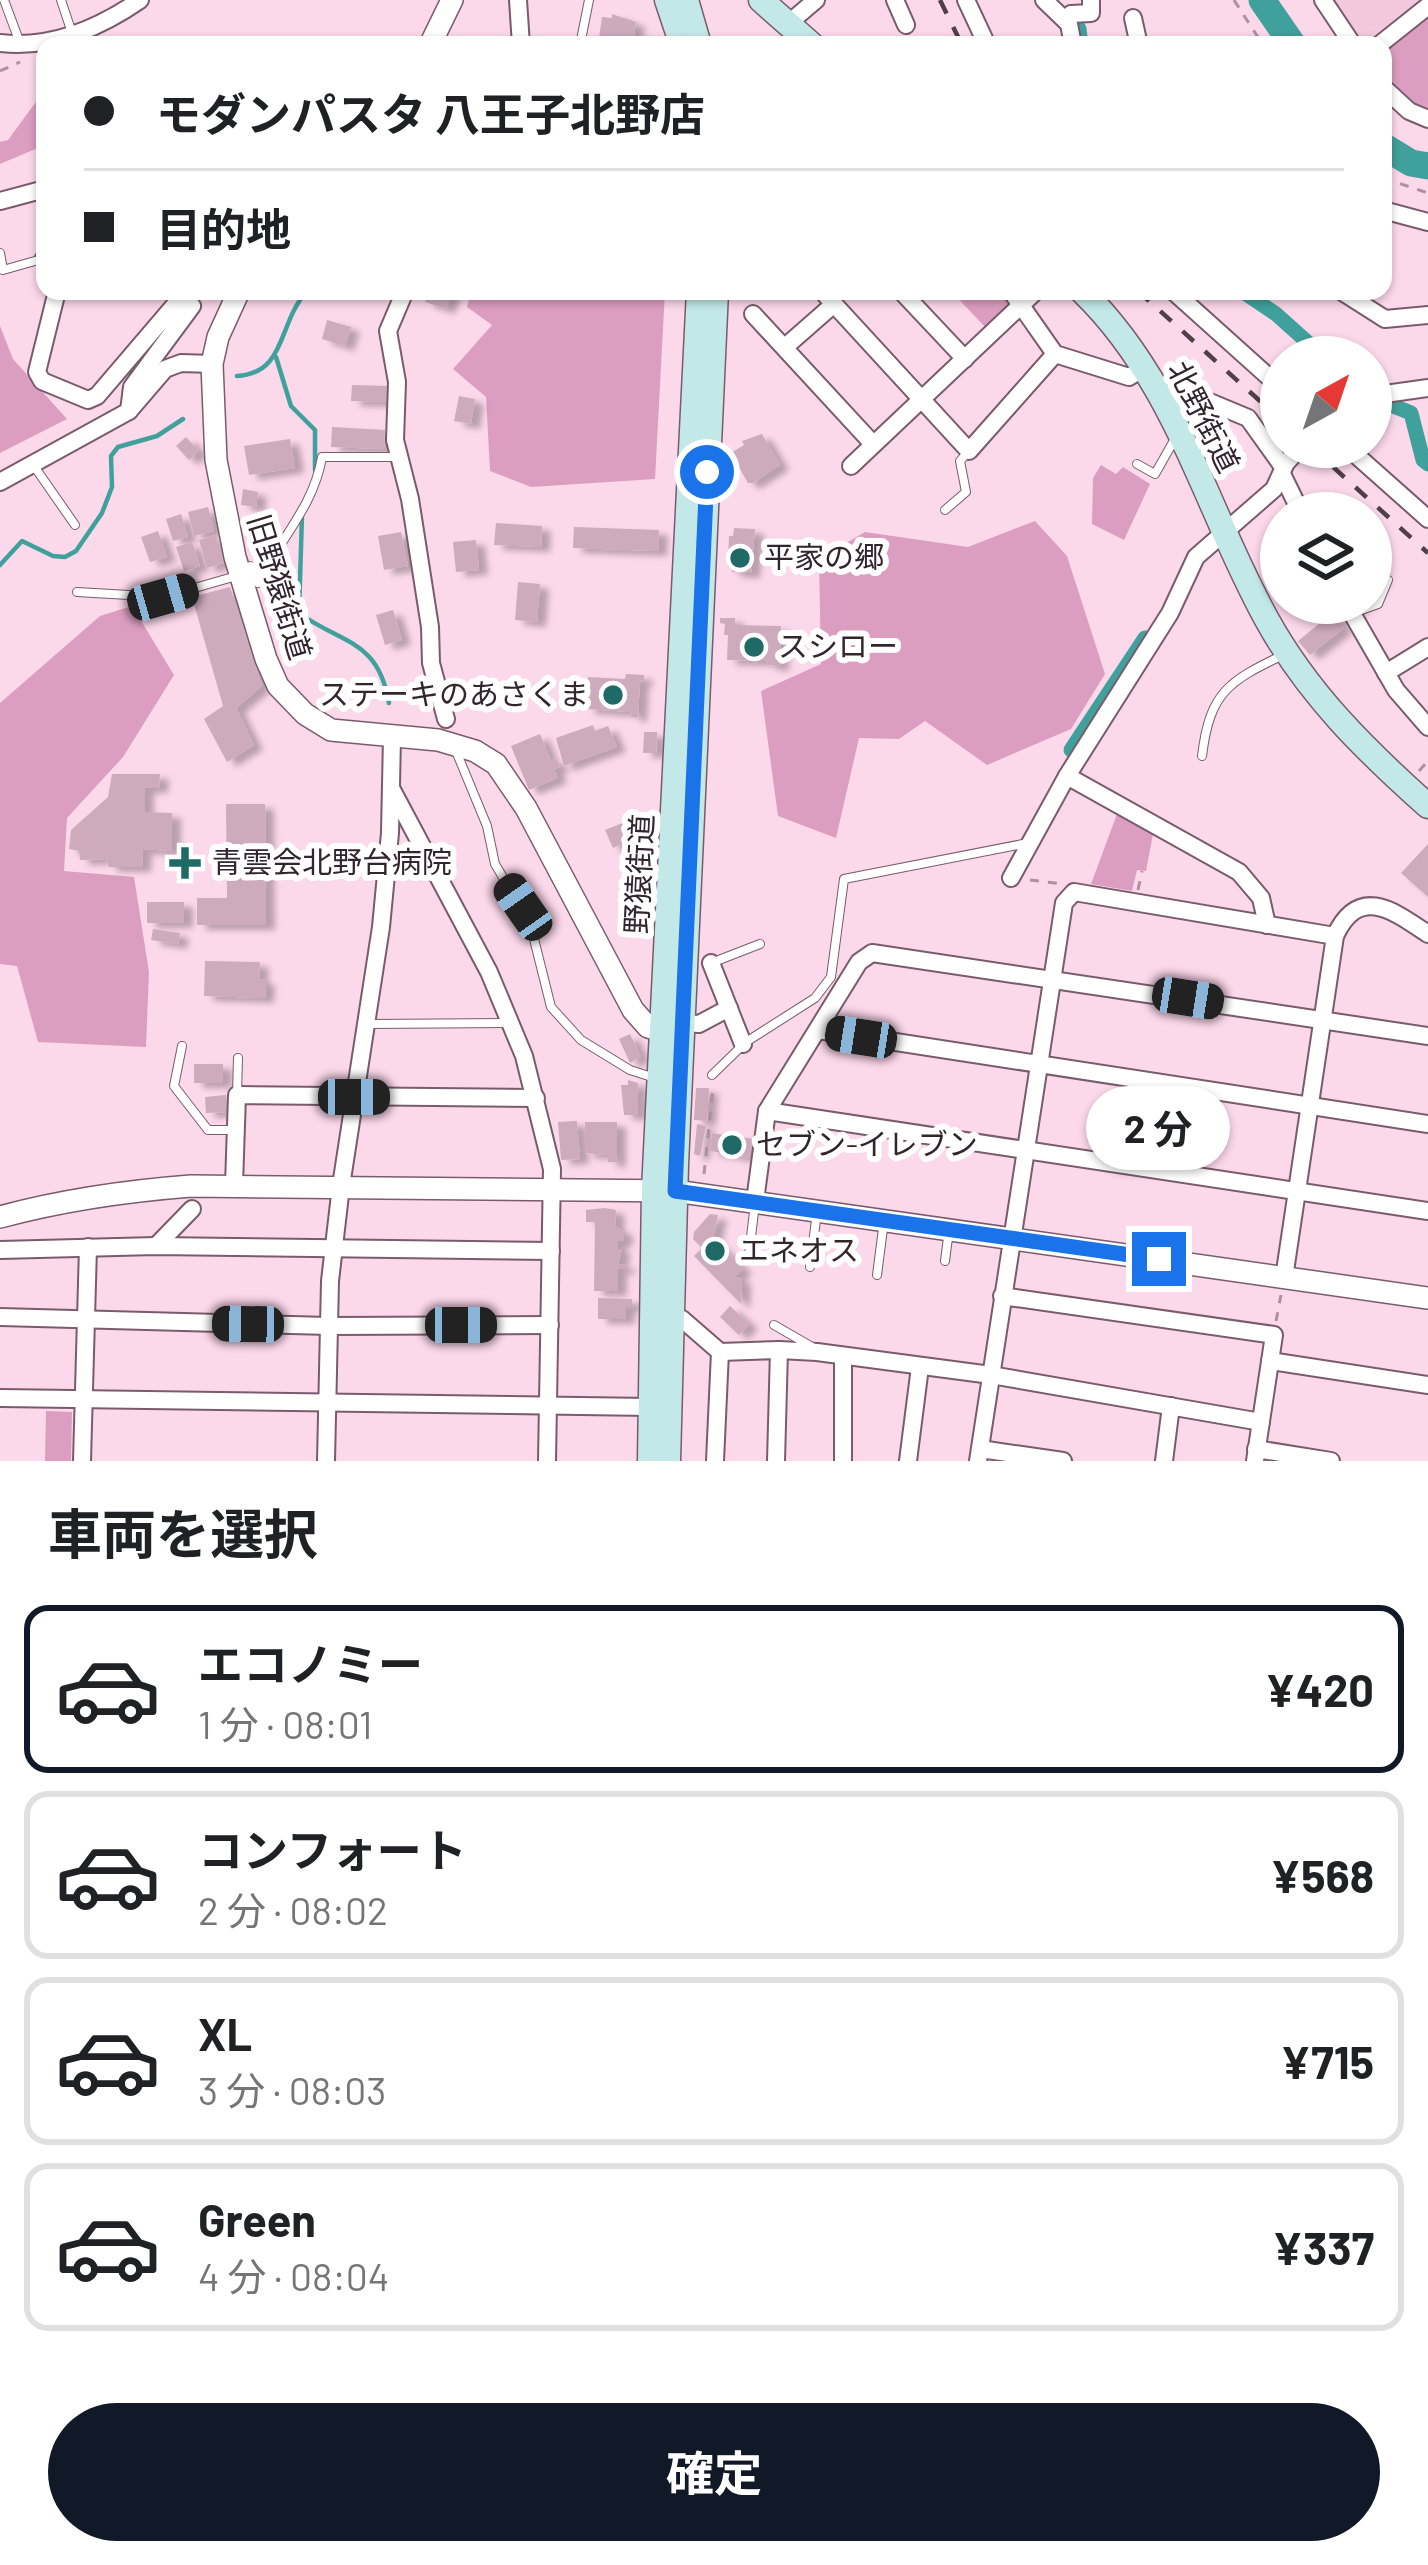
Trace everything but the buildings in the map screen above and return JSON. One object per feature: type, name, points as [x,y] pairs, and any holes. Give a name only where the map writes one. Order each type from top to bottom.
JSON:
[{"type":"main road","points":[[668,0],[679,36]]},
{"type":"main road","points":[[686,0],[696,36]]},
{"type":"main road","points":[[761,0],[803,36]]},
{"type":"main road","name":"野猿街道","points":[[668,1461],[671,1318],[659,1078],[675,1030],[699,300]]},
{"type":"main road","name":"野猿街道","points":[[650,1461],[716,300]]},
{"type":"main road","name":"北野街道","points":[[1089,300],[1144,367],[1177,423],[1225,532],[1287,653],[1352,737],[1428,806]]},
{"type":"street","points":[[75,36],[140,0]]},
{"type":"street","points":[[434,36],[452,0]]},
{"type":"street","points":[[518,0],[520,36]]},
{"type":"street","points":[[789,23],[816,0]]},
{"type":"street","points":[[895,0],[906,25]]},
{"type":"street","points":[[966,0],[983,36]]},
{"type":"street","points":[[1044,0],[1066,21],[1070,36]]},
{"type":"street","points":[[1066,21],[1072,14],[1091,13],[1091,0]]},
{"type":"street","points":[[1323,0],[1347,36]]},
{"type":"street","points":[[1390,36],[1428,6]]},
{"type":"street","points":[[1133,18],[1136,36]]},
{"type":"street","points":[[0,43],[20,55],[36,50]]},
{"type":"street","points":[[1392,95],[1409,111],[1428,119]]},
{"type":"street","points":[[0,201],[36,191]]},
{"type":"street","points":[[1392,212],[1428,222]]},
{"type":"street","points":[[55,300],[37,372],[42,381],[88,400],[97,397],[179,300]]},
{"type":"street","points":[[129,411],[132,387],[190,312],[189,300]]},
{"type":"street","name":"旧野猿街道","points":[[235,300],[212,364],[216,460],[271,674],[291,702],[331,730],[453,744],[485,757],[509,778],[627,1001],[648,1027],[675,1030]]},
{"type":"street","points":[[401,300],[388,331],[397,382],[395,440],[410,499],[431,663],[446,719]]},
{"type":"street","points":[[785,347],[826,300]]},
{"type":"street","points":[[830,300],[969,451],[1055,354]]},
{"type":"street","points":[[909,300],[964,359]]},
{"type":"street","points":[[851,466],[964,359],[1014,300]]},
{"type":"street","points":[[1017,300],[1055,354],[1129,377],[1144,367]]},
{"type":"street","points":[[1183,300],[1260,369]]},
{"type":"street","points":[[1355,300],[1385,319],[1428,315]]},
{"type":"street","points":[[754,314],[873,444]]},
{"type":"street","points":[[0,482],[129,411],[165,369],[181,363],[212,364]]},
{"type":"street","points":[[1392,393],[1428,388]]},
{"type":"street","points":[[1177,423],[1200,398],[1241,412],[1291,492]]},
{"type":"street","points":[[1011,878],[1067,776],[1170,613],[1196,557],[1274,489],[1284,468]]},
{"type":"street","points":[[1371,468],[1428,518]]},
{"type":"street","points":[[1358,624],[1386,673],[1428,727]]},
{"type":"street","points":[[1386,673],[1428,646]]},
{"type":"street","points":[[326,1461],[334,1249],[381,927],[392,737]]},
{"type":"street","points":[[1067,776],[1239,872],[1262,898],[1268,925]]},
{"type":"street","points":[[391,787],[489,972],[536,1098],[553,1189],[547,1461]]},
{"type":"street","points":[[1063,1461],[979,1455],[1064,903],[1074,892],[1335,936]]},
{"type":"street","points":[[1282,1285],[1335,936],[1347,916],[1361,907],[1380,906],[1428,934]]},
{"type":"street","points":[[755,1201],[767,1111],[859,962],[872,953],[1428,1036]]},
{"type":"street","points":[[711,963],[743,1045]]},
{"type":"street","points":[[675,1030],[729,1008]]},
{"type":"street","points":[[818,1030],[1428,1124]]},
{"type":"street","points":[[234,1185],[237,1096],[536,1098]]},
{"type":"street","points":[[767,1111],[1428,1211]]},
{"type":"street","points":[[0,1217],[130,1191],[234,1185],[664,1190],[1010,1238],[1282,1285],[1428,1298]]},
{"type":"street","points":[[156,1246],[193,1209]]},
{"type":"street","points":[[0,1250],[156,1246],[551,1251]]},
{"type":"street","points":[[82,1461],[88,1247]]},
{"type":"street","points":[[1002,1296],[1274,1335],[1256,1455],[1330,1461]]},
{"type":"street","points":[[0,1318],[329,1326],[550,1324]]},
{"type":"street","points":[[671,1318],[682,1319],[720,1352],[817,1352],[991,1375],[1261,1422]]},
{"type":"street","points":[[776,1461],[778,1350]]},
{"type":"street","points":[[715,1461],[720,1352]]},
{"type":"street","points":[[829,1461],[843,1460],[843,1356]]},
{"type":"street","points":[[1270,1361],[1428,1385]]},
{"type":"street","points":[[908,1461],[920,1367]]},
{"type":"street","points":[[0,1398],[651,1407]]},
{"type":"street","points":[[1164,1461],[1171,1406]]},
{"type":"lane","points":[[4,0],[20,55]]},
{"type":"lane","points":[[61,0],[73,36]]},
{"type":"lane","points":[[582,36],[589,0]]},
{"type":"lane","points":[[0,253],[3,270],[36,261]]},
{"type":"lane","points":[[1137,464],[1155,474],[1177,423]]},
{"type":"lane","points":[[946,510],[966,492],[960,461],[969,451]]},
{"type":"lane","points":[[77,592],[163,597],[243,563],[258,583],[308,505],[322,457],[399,457]]},
{"type":"lane","points":[[33,464],[75,525]]},
{"type":"lane","points":[[1202,755],[1206,719],[1218,697],[1248,672],[1287,653]]},
{"type":"lane","points":[[453,744],[487,826],[495,864],[530,923],[550,1007],[581,1040],[630,1070],[659,1078]]},
{"type":"lane","points":[[712,1075],[743,1045],[815,998],[831,977],[844,879],[1030,843]]},
{"type":"lane","points":[[711,963],[760,944]]},
{"type":"lane","points":[[369,1024],[510,1023]]},
{"type":"lane","points":[[182,1046],[174,1085],[208,1130],[236,1130]]},
{"type":"lane","points":[[237,1096],[238,1058]]},
{"type":"lane","points":[[748,1254],[755,1201]]},
{"type":"lane","points":[[810,1267],[818,1210]]},
{"type":"lane","points":[[877,1275],[884,1220]]},
{"type":"lane","points":[[945,1261],[949,1229]]},
{"type":"lane","points":[[774,1324],[817,1352]]},
{"type":"path","points":[[1234,0],[1257,36]]},
{"type":"path","points":[[0,71],[20,55]]},
{"type":"path","points":[[1392,181],[1428,193]]},
{"type":"path","points":[[1137,896],[1142,871]]},
{"type":"path","points":[[1011,878],[1065,884]]},
{"type":"path","points":[[703,1178],[714,1102],[712,1075]]},
{"type":"path","points":[[1274,1335],[1282,1285]]},
{"type":"shaded area","points":[[1331,0],[1420,0],[1374,36],[1354,36]]},
{"type":"shaded area","points":[[1428,15],[1428,110],[1395,88],[1392,44]]},
{"type":"shaded area","points":[[36,102],[36,149],[0,164],[0,142],[8,140]]},
{"type":"shaded area","points":[[469,300],[665,300],[655,479],[531,487],[490,471],[486,397],[453,369],[492,325],[467,307]]},
{"type":"shaded area","points":[[960,300],[1006,300],[1010,309],[987,329]]},
{"type":"shaded area","points":[[0,326],[13,359],[67,419],[0,453]]},
{"type":"shaded area","points":[[1101,465],[1116,474],[1123,467],[1150,484],[1124,540],[1092,524],[1093,478]]},
{"type":"shaded area","points":[[1035,521],[1067,556],[1105,674],[1071,729],[987,765],[925,721],[899,739],[859,738],[836,838],[778,816],[761,691],[821,664],[819,559],[865,532],[968,547]]},
{"type":"shaded area","points":[[132,606],[174,675],[123,757],[67,818],[64,871],[134,877],[149,972],[146,1047],[38,1042],[17,966],[0,964],[0,703],[100,616]]},
{"type":"shaded area","points":[[1117,814],[1153,834],[1146,871],[1137,870],[1132,891],[1091,884]]},
{"type":"shaded area","points":[[46,1411],[72,1412],[71,1461],[45,1461]]},
{"type":"waterway","points":[[1262,0],[1287,36]]},
{"type":"waterway","points":[[1067,14],[1080,36]]},
{"type":"waterway","points":[[1392,151],[1428,166]]},
{"type":"waterway","points":[[237,376],[265,366],[300,300]]},
{"type":"waterway","points":[[1255,300],[1301,336]]},
{"type":"waterway","points":[[276,357],[291,406],[315,430],[315,470]]},
{"type":"waterway","points":[[1392,405],[1411,413],[1428,464]]},
{"type":"waterway","points":[[0,565],[22,541],[53,556],[76,551],[102,513],[112,487],[111,456],[118,447],[157,436],[183,419]]},
{"type":"waterway","points":[[302,515],[299,613],[367,655],[384,682],[389,703]]},
{"type":"waterway","points":[[1071,750],[1145,638]]},
{"type":"railway","points":[[940,0],[958,36]]},
{"type":"railway","points":[[1148,300],[1260,401]]},
{"type":"railway","points":[[1334,468],[1428,553]]},
{"type":"place","name":"平家の郷","points":[[740,558]]},
{"type":"place","name":"スシロー","points":[[754,647]]},
{"type":"place","name":"ステーキのあさくま","points":[[613,695]]},
{"type":"place","name":"青雲会北野台病院","points":[[185,863]]},
{"type":"place","name":"セブン-イレブン","points":[[732,1145]]},
{"type":"place","name":"エネオス","points":[[715,1251]]},
{"type":"route","points":[[707,472],[675,1191],[1159,1259]]}]
